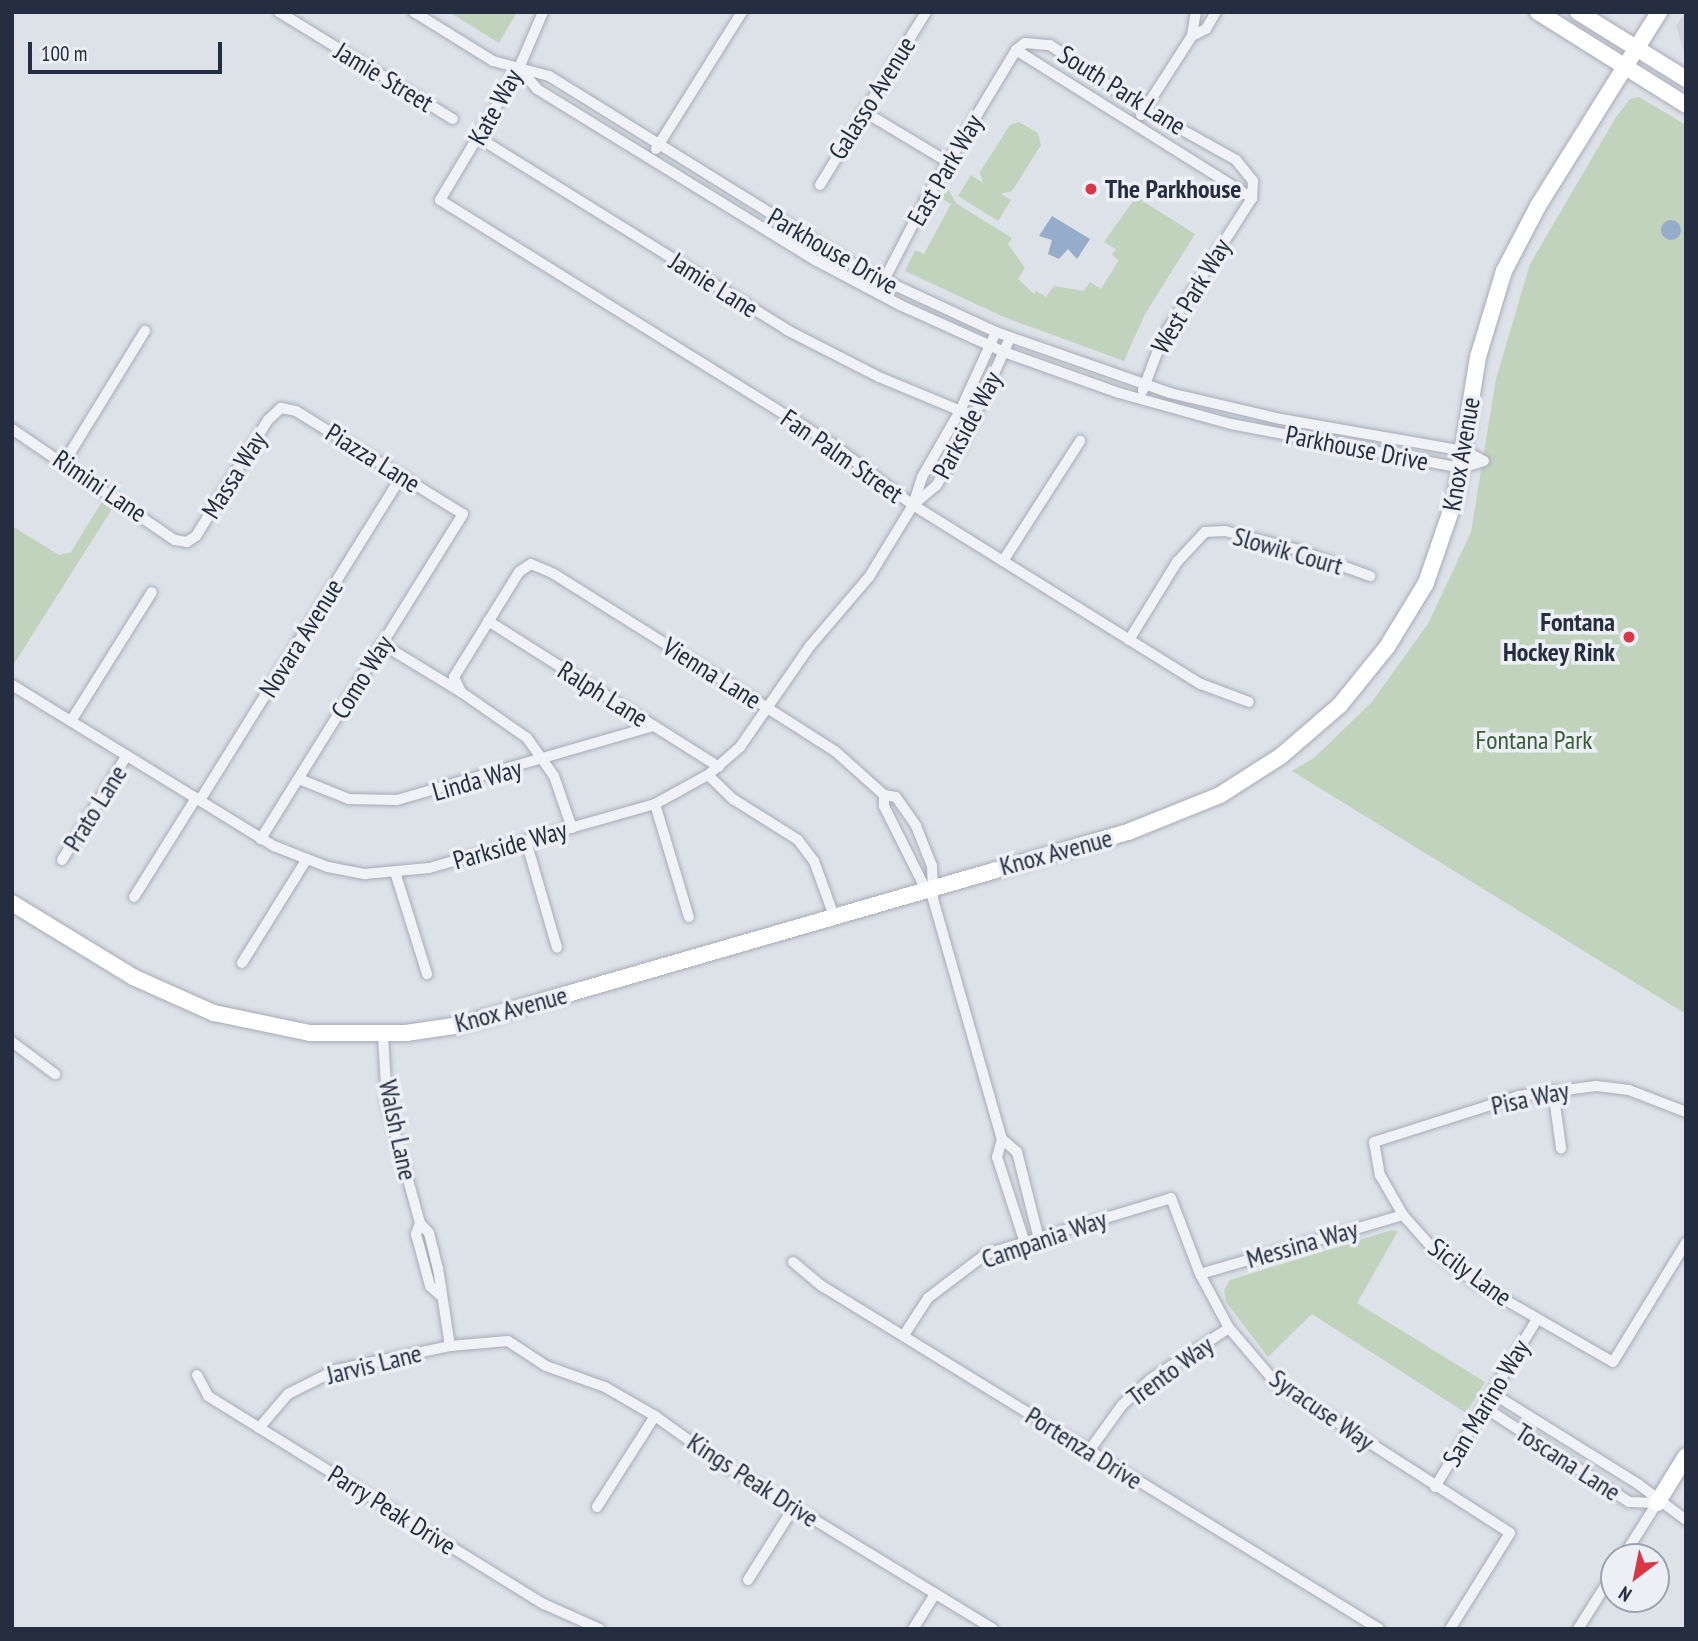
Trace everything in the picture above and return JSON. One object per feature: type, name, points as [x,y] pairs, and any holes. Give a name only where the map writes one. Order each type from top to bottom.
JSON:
[{"type":"street","name":"Jamie Street","points":[[279,12],[453,119]]},
{"type":"street","name":"Parkhouse Drive","points":[[414,12],[493,61],[549,76],[658,146],[883,282],[1010,338],[1144,385],[1260,414],[1465,451]]},
{"type":"street","name":"Kate Way","points":[[440,200],[480,138],[519,68],[543,12]]},
{"type":"street","points":[[651,158],[742,12]]},
{"type":"street","name":"Galasso Avenue","points":[[820,185],[926,12]]},
{"type":"street","points":[[1136,124],[1192,36],[1196,12]]},
{"type":"street","points":[[1192,36],[1206,29],[1216,12]]},
{"type":"street","points":[[1538,12],[1686,105]]},
{"type":"street","points":[[1578,12],[1686,79]]},
{"type":"street","name":"Knox Avenue","points":[[12,903],[133,977],[214,1013],[310,1033],[383,1035],[460,1025],[834,916],[930,891],[1186,812],[1282,756],[1340,705],[1405,619],[1440,549],[1465,451],[1478,357],[1504,271],[1538,206],[1659,12]]},
{"type":"street","name":"South Park Lane","points":[[1026,43],[1050,45],[1144,110],[1237,160],[1253,181],[1252,198],[1016,50],[1026,43]]},
{"type":"street","name":"East Park Way","points":[[877,293],[948,162],[1016,50]]},
{"type":"street","name":"Parkhouse Drive","points":[[519,68],[537,89],[877,293],[1004,352],[1140,399],[1231,424],[1461,468]]},
{"type":"street","points":[[863,111],[948,162]]},
{"type":"street","name":"Jamie Lane","points":[[480,138],[787,330],[879,377],[975,417]]},
{"type":"street","name":"West Park Way","points":[[1140,399],[1163,337],[1252,198]]},
{"type":"street","name":"Fan Palm Street","points":[[440,200],[831,443],[912,505],[1129,640],[1201,684],[1249,702]]},
{"type":"street","points":[[65,461],[145,331]]},
{"type":"street","name":"Parkside Way","points":[[12,686],[261,839],[306,860],[365,874],[396,875],[655,804],[719,767],[769,709],[810,646],[869,577],[912,505],[922,477],[960,411],[996,332]]},
{"type":"street","name":"Parkside Way","points":[[912,505],[936,486],[975,417],[1010,338]]},
{"type":"street","name":"Piazza Lane","points":[[281,408],[296,411],[463,514]]},
{"type":"street","name":"Massa Way","points":[[187,542],[196,536],[268,420],[281,408]]},
{"type":"street","name":"Rimini Lane","points":[[12,429],[65,461],[175,540],[187,542]]},
{"type":"street","points":[[1003,561],[1080,442]]},
{"type":"street","name":"Novara Avenue","points":[[134,897],[402,476]]},
{"type":"street","name":"Como Way","points":[[261,839],[463,514]]},
{"type":"street","name":"Slowik Court","points":[[1129,640],[1177,562],[1205,532],[1225,531],[1298,550],[1370,576]]},
{"type":"street","name":"Vienna Lane","points":[[488,621],[519,572],[531,564],[554,574],[835,751],[884,796],[896,797],[916,826],[930,891],[1002,1139],[997,1157],[1024,1240]]},
{"type":"street","points":[[71,721],[152,593]]},
{"type":"street","points":[[464,695],[454,677],[488,621]]},
{"type":"street","name":"Ralph Lane","points":[[488,621],[719,767]]},
{"type":"street","points":[[382,644],[511,723],[544,761],[563,795],[572,828]]},
{"type":"street","name":"Linda Way","points":[[299,779],[337,796],[385,801],[544,761],[653,726]]},
{"type":"street","name":"Prato Lane","points":[[62,860],[127,755]]},
{"type":"street","points":[[708,775],[733,799],[798,840],[814,861],[834,916]]},
{"type":"street","name":"Vienna Lane","points":[[884,796],[884,806],[901,833],[930,891]]},
{"type":"street","points":[[655,804],[689,917]]},
{"type":"street","points":[[526,841],[557,948]]},
{"type":"street","points":[[242,963],[306,860]]},
{"type":"street","points":[[396,875],[427,974]]},
{"type":"street","name":"Walsh Lane","points":[[383,1035],[387,1104],[420,1223],[429,1233],[442,1289],[440,1295],[450,1346]]},
{"type":"street","points":[[12,1042],[55,1074]]},
{"type":"street","name":"Pisa Way","points":[[1374,1142],[1519,1096],[1553,1090],[1596,1086],[1629,1090],[1686,1112]]},
{"type":"street","points":[[1553,1090],[1561,1148]]},
{"type":"street","name":"Vienna Lane","points":[[1002,1139],[1017,1152],[1038,1235]]},
{"type":"street","name":"Sicily Lane","points":[[1374,1142],[1380,1175],[1403,1215],[1435,1251],[1476,1283],[1613,1362],[1686,1243]]},
{"type":"street","name":"Campania Way","points":[[904,1335],[928,1298],[955,1274],[986,1254],[1038,1235],[1171,1198]]},
{"type":"street","name":"Syracuse Way","points":[[1171,1198],[1200,1273],[1229,1328],[1275,1382],[1303,1403],[1510,1533],[1450,1629]]},
{"type":"street","name":"Messina Way","points":[[1200,1273],[1403,1215]]},
{"type":"street","name":"Portenza Drive","points":[[793,1262],[822,1286],[1379,1629]]},
{"type":"street","name":"San Marino Way","points":[[1435,1487],[1537,1319]]},
{"type":"street","name":"Trento Way","points":[[1089,1451],[1122,1405],[1151,1379],[1229,1328]]},
{"type":"street","name":"Jarvis Lane","points":[[259,1428],[304,1383],[336,1370],[450,1346],[508,1341]]},
{"type":"street","name":"Kings Peak Drive","points":[[508,1341],[546,1366],[605,1387],[655,1416],[794,1507],[993,1629]]},
{"type":"street","name":"Parry Peak Drive","points":[[197,1375],[208,1396],[544,1604],[600,1629]]},
{"type":"street","name":"Toscana Lane","points":[[1492,1393],[1638,1484],[1657,1503],[1686,1520]]},
{"type":"street","name":"Toscana Lane","points":[[1483,1407],[1592,1475],[1629,1502],[1657,1503]]},
{"type":"street","points":[[597,1507],[655,1416]]},
{"type":"street","points":[[1632,1543],[1686,1456]]},
{"type":"street","points":[[1592,1475],[1600,1462]]},
{"type":"street","points":[[748,1580],[794,1507]]},
{"type":"street","points":[[913,1629],[935,1594]]},
{"type":"street","points":[[1578,1629],[1600,1594]]},
{"type":"shaded area","points":[[1686,12],[1686,58],[1676,26]]},
{"type":"green space","points":[[449,12],[517,12],[499,43]]},
{"type":"green space","name":"Fontana Park","points":[[1639,97],[1686,125],[1686,1014],[1292,771],[1314,758],[1371,703],[1428,624],[1471,532],[1496,379],[1530,264],[1616,117],[1630,99]]},
{"type":"green space","points":[[1019,122],[1038,133],[1041,145],[1012,191],[1001,194],[1011,200],[998,221],[958,196],[971,175],[983,183],[980,172],[1010,125]]},
{"type":"green space","points":[[947,188],[957,204],[1012,238],[1008,244],[1025,268],[1018,279],[1034,294],[1036,291],[1046,297],[1054,286],[1084,291],[1090,282],[1101,289],[1119,260],[1112,255],[1116,249],[1104,242],[1136,197],[1195,234],[1145,314],[1124,361],[1004,317],[905,271],[915,250],[924,254],[951,204],[941,198]]},
{"type":"green space","points":[[103,500],[112,509],[12,667],[12,526],[59,555],[71,552]]},
{"type":"green space","points":[[1392,1230],[1398,1231],[1357,1303],[1485,1382],[1466,1413],[1312,1314],[1268,1357],[1226,1302],[1224,1290],[1230,1280]]},
{"type":"water","points":[[1052,216],[1090,239],[1077,259],[1068,249],[1059,259],[1048,254],[1052,240],[1039,236]]},
{"type":"water","points":[[1671,220],[1678,223],[1681,230],[1678,237],[1671,240],[1664,237],[1661,230],[1664,223]]},
{"type":"place","name":"The Parkhouse","points":[[1091,189]]},
{"type":"place","name":"Fontana Hockey Rink","points":[[1629,637]]}]
